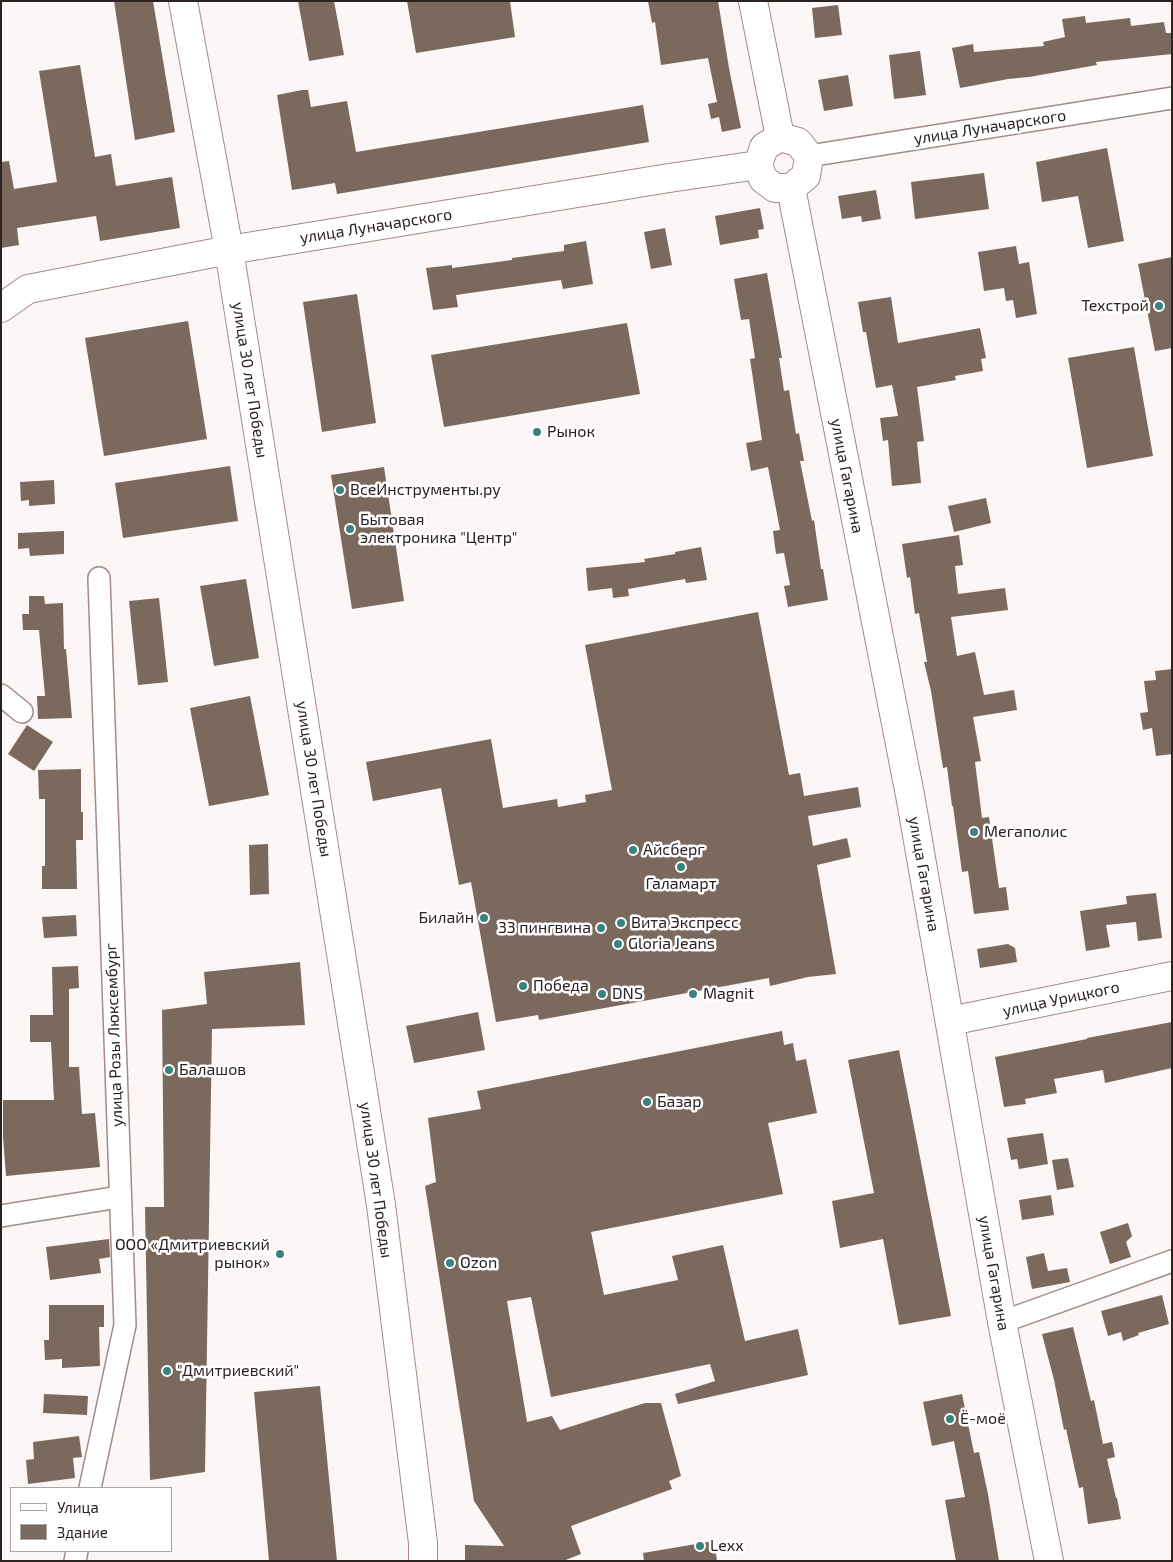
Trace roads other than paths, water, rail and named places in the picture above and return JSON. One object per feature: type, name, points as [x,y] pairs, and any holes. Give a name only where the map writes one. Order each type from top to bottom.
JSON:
[{"type":"street","name":"улица 30 лет Победы","points":[[183,1],[229,250],[381,1204],[423,1542],[423,1561]]},
{"type":"street","points":[[753,1],[780,137]]},
{"type":"street","name":"улица Луначарского","points":[[809,156],[1172,98]]},
{"type":"street","points":[[780,137],[798,142],[809,156],[806,176],[790,188],[775,188],[763,179],[758,165],[764,147],[780,137]]},
{"type":"street","name":"улица Луначарского","points":[[1,308],[28,289],[229,250],[758,165]]},
{"type":"street","name":"улица Гагарина","points":[[790,188],[910,795],[1002,1322],[1049,1561]]},
{"type":"street","name":"улица Розы Люксембург","points":[[90,1487],[124,1325],[99,578]]},
{"type":"street","points":[[1,695],[22,712]]},
{"type":"street","name":"улица Урицкого","points":[[950,1021],[1172,976]]},
{"type":"street","points":[[1,1216],[119,1197]]},
{"type":"street","points":[[1002,1322],[1172,1261]]},
{"type":"place","name":"Техстрой","points":[[1159,306]]},
{"type":"place","name":"Рынок","points":[[537,432]]},
{"type":"place","name":"ВсеИнструменты.ру","points":[[340,490]]},
{"type":"place","name":"Бытовая электроника \"Центр\"","points":[[350,529]]},
{"type":"place","name":"Мегаполис","points":[[974,832]]},
{"type":"place","name":"Айсберг","points":[[633,850]]},
{"type":"place","name":"Галамарт","points":[[681,867]]},
{"type":"place","name":"Билайн","points":[[484,918]]},
{"type":"place","name":"Вита Экспресс","points":[[621,923]]},
{"type":"place","name":"33 пингвина","points":[[601,928]]},
{"type":"place","name":"Gloria Jeans","points":[[618,944]]},
{"type":"place","name":"Победа","points":[[523,986]]},
{"type":"place","name":"DNS","points":[[602,994]]},
{"type":"place","name":"Magnit","points":[[693,994]]},
{"type":"place","name":"Балашов","points":[[169,1070]]},
{"type":"place","name":"Базар","points":[[647,1102]]},
{"type":"place","name":"ООО «Дмитриевский рынок»","points":[[280,1254]]},
{"type":"place","name":"Ozon","points":[[450,1263]]},
{"type":"place","name":"\"Дмитриевский\"","points":[[167,1371]]},
{"type":"place","name":"Ё-моё","points":[[950,1419]]},
{"type":"place","name":"Lexx","points":[[700,1546]]}]
